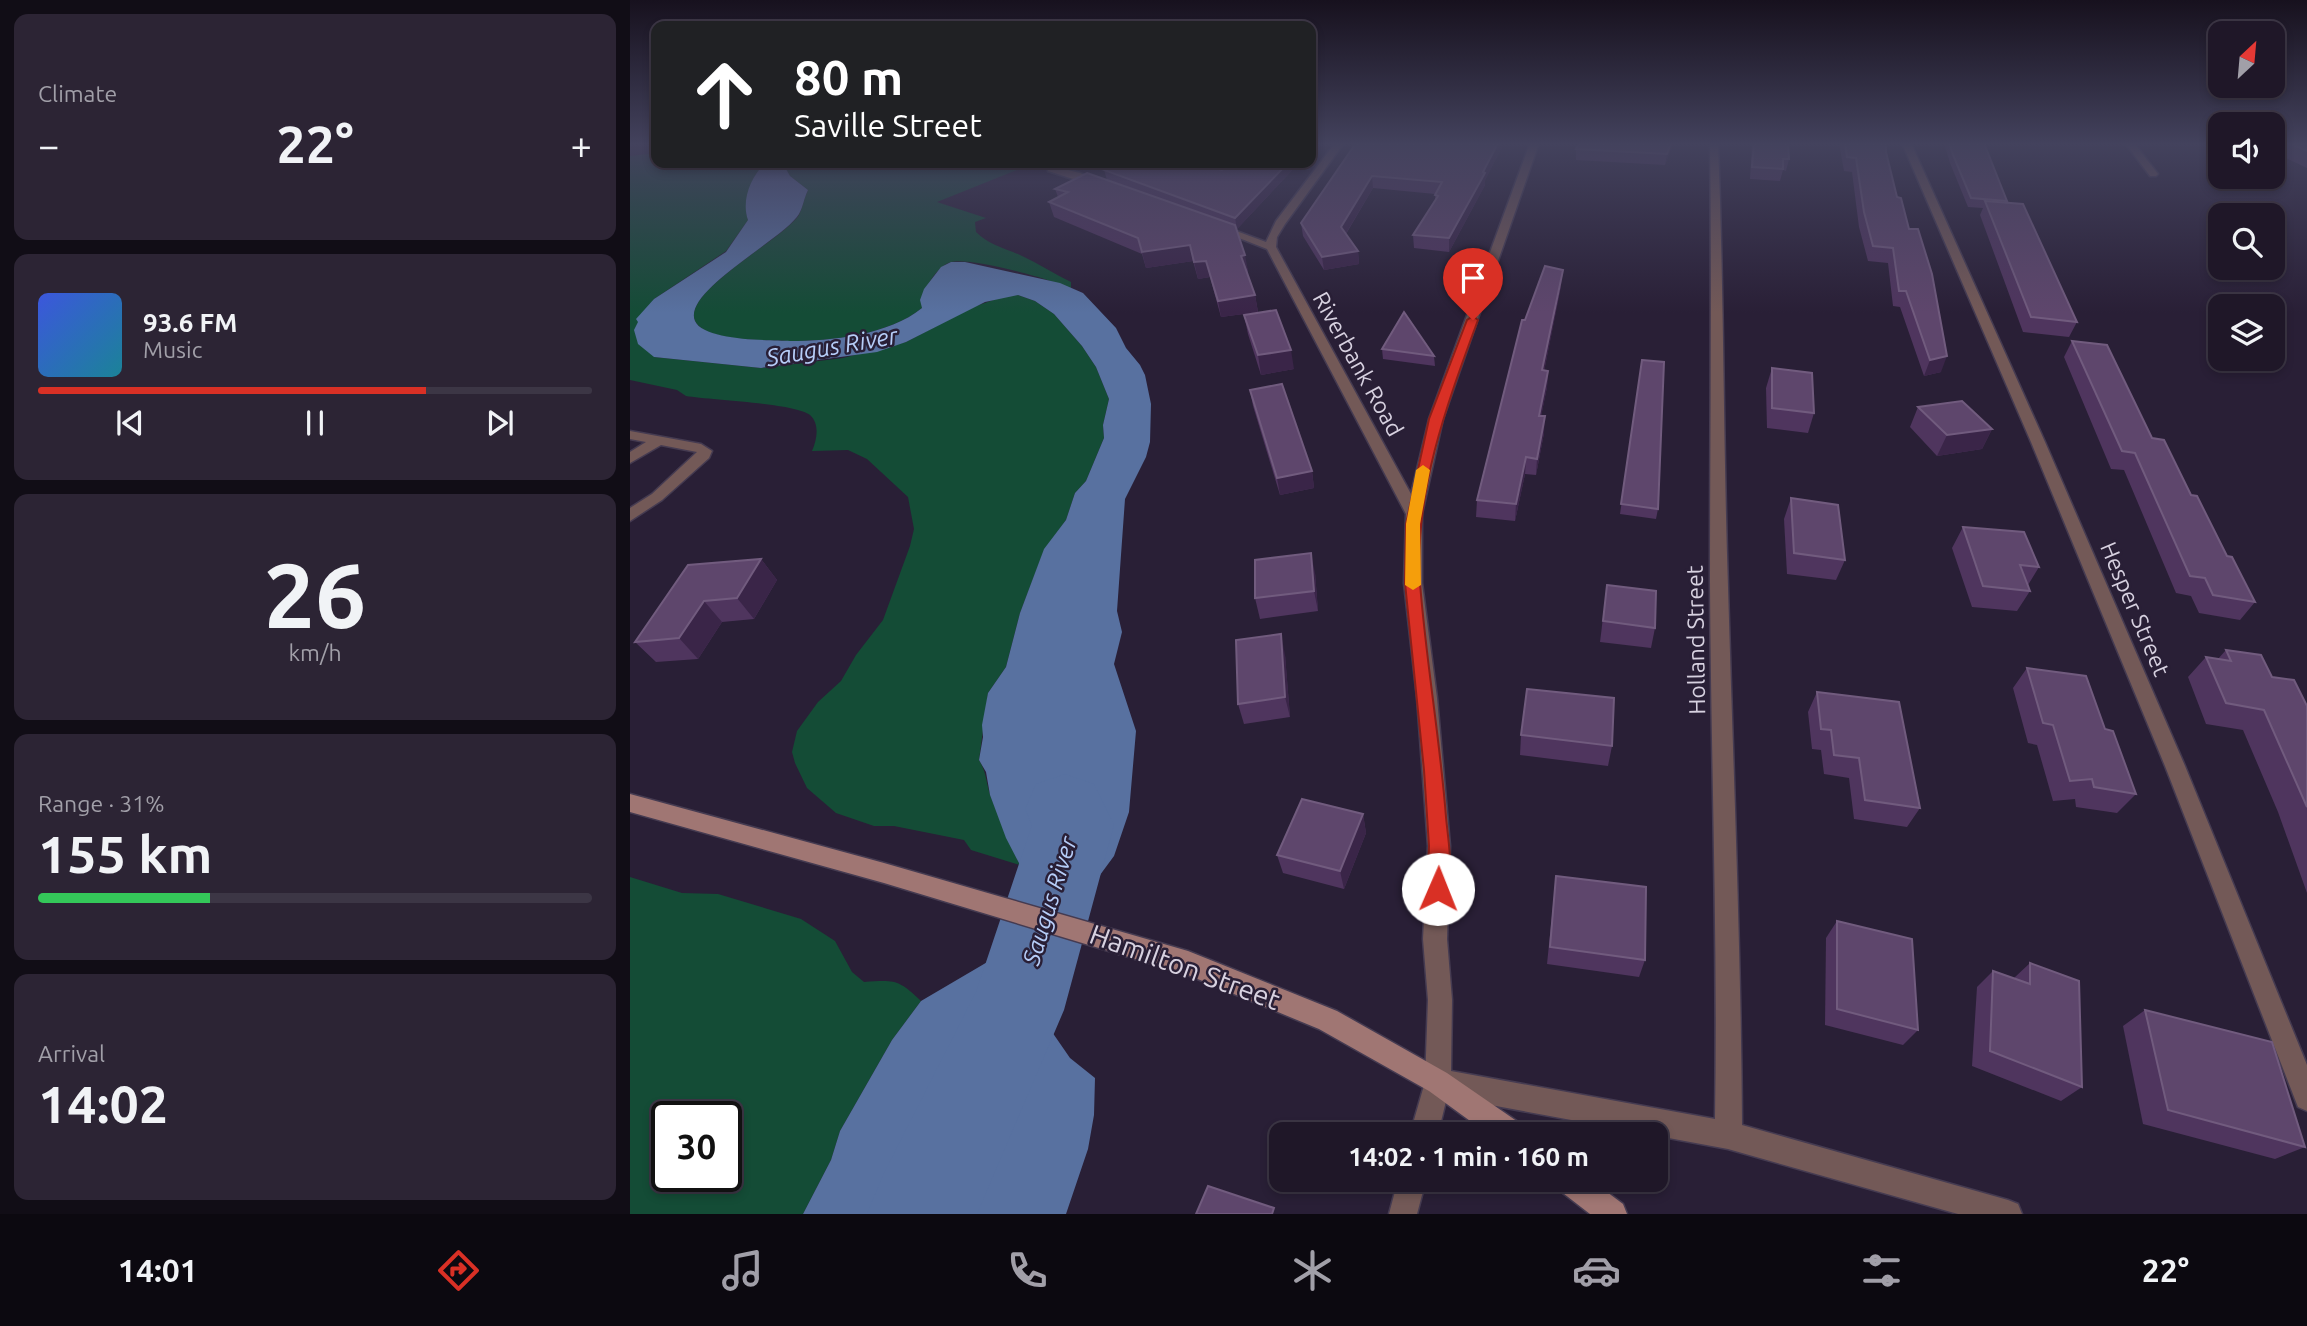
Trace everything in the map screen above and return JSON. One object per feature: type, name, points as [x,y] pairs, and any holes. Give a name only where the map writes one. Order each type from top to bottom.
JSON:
[{"type":"main road","name":"Hamilton Street","points":[[630,803],[1188,963],[1328,1020],[1438,1082],[1494,1122]]},
{"type":"main road","points":[[1585,1192],[1613,1214]]},
{"type":"street","points":[[1194,219],[1271,247],[1272,237],[1298,200]]},
{"type":"street","points":[[1414,514],[1436,419],[1515,200]]},
{"type":"street","name":"Holland Street","points":[[1716,200],[1718,584],[1728,981],[1728,1135]]},
{"type":"street","name":"Hesper Street","points":[[1931,200],[2038,442],[2175,766],[2307,1098]]},
{"type":"street","name":"Riverbank Road","points":[[1271,247],[1414,514],[1413,583],[1427,698],[1439,846],[1435,939],[1440,1000],[1438,1082],[1427,1122]]},
{"type":"street","points":[[630,435],[705,451],[704,455],[657,497],[630,516]]},
{"type":"street","points":[[630,459],[659,440]]},
{"type":"street","points":[[1438,1082],[1728,1135],[2008,1214]]},
{"type":"street","points":[[1403,1214],[1409,1192]]},
{"type":"green space","points":[[630,200],[747,200],[748,220],[726,251],[654,299],[639,322],[654,357],[761,368],[843,358],[906,342],[973,307],[1005,296],[1018,295],[1035,301],[1054,314],[1082,346],[1096,367],[1109,399],[1103,425],[1104,438],[1086,481],[1075,493],[1066,520],[1044,550],[1020,613],[1006,667],[988,693],[979,760],[989,792],[1020,865],[971,850],[964,840],[894,826],[874,826],[836,813],[807,788],[795,763],[792,752],[797,731],[818,702],[841,681],[856,655],[883,620],[914,529],[908,497],[867,459],[848,450],[812,451],[816,437],[815,423],[810,415],[801,411],[686,396],[677,390],[630,380]]},
{"type":"green space","points":[[805,200],[943,200],[937,202],[986,218],[975,222],[976,232],[997,246],[1027,258],[1071,282],[1071,289],[1011,270],[961,261],[951,262],[940,269],[930,281],[922,308],[893,325],[859,335],[823,340],[753,340],[711,333],[701,328],[695,321],[695,309],[704,295],[799,215]]},
{"type":"green space","points":[[630,877],[682,893],[718,894],[801,919],[835,941],[852,972],[864,982],[896,982],[921,1001],[892,1040],[840,1131],[831,1160],[803,1214],[630,1214]]},
{"type":"water","points":[[747,200],[805,200],[799,214],[790,225],[736,266],[704,295],[695,309],[695,321],[701,328],[723,336],[753,340],[823,340],[859,335],[893,325],[909,317],[922,308],[920,300],[924,289],[941,267],[951,262],[965,262],[1060,283],[1083,293],[1116,328],[1145,375],[1151,404],[1150,442],[1146,457],[1125,499],[1117,611],[1122,632],[1114,664],[1136,731],[1129,812],[1114,856],[1100,875],[1081,892],[1054,895],[1025,885],[1020,865],[1006,838],[990,795],[986,772],[979,760],[988,693],[1006,667],[1020,613],[1044,549],[1066,520],[1075,493],[1086,481],[1104,438],[1103,425],[1109,399],[1096,367],[1054,314],[1035,301],[1018,295],[985,302],[906,342],[877,352],[761,368],[654,357],[638,344],[634,330],[638,322],[636,319],[654,299],[726,252],[748,220]]},
{"type":"water","points":[[1001,954],[1046,964],[1047,983],[1041,1016],[1070,1058],[1095,1078],[1094,1115],[1088,1149],[1066,1214],[803,1214],[831,1160],[840,1131],[892,1040],[921,1001]]},
{"type":"building","points":[[1053,200],[1163,200],[1235,225],[1245,255],[1241,256],[1255,295],[1218,301],[1206,261],[1194,262],[1190,245],[1142,252],[1138,238],[1049,202]]},
{"type":"building","points":[[1185,200],[1253,200],[1235,218]]},
{"type":"building","points":[[1317,200],[1358,200],[1341,227],[1358,251],[1322,257],[1301,223]]},
{"type":"building","points":[[1436,200],[1470,200],[1449,238],[1413,235]]},
{"type":"building","points":[[1862,200],[1901,200],[1909,229],[1918,229],[1932,274],[1947,356],[1930,360],[1906,291],[1899,291],[1893,248],[1873,246]]},
{"type":"building","points":[[1985,201],[2023,204],[2077,322],[2031,317]]},
{"type":"building","points":[[1545,266],[1563,270],[1542,370],[1548,371],[1539,416],[1545,416],[1537,459],[1526,457],[1516,504],[1477,500],[1522,320],[1525,320]]},
{"type":"building","points":[[1276,310],[1291,350],[1258,355],[1244,315]]},
{"type":"building","points":[[1404,312],[1434,356],[1382,349]]},
{"type":"building","points":[[2072,341],[2107,345],[2152,438],[2164,440],[2191,495],[2197,496],[2227,556],[2232,557],[2255,602],[2213,595],[2205,578],[2190,576],[2135,453],[2122,451]]},
{"type":"building","points":[[1642,360],[1664,362],[1658,509],[1621,504]]},
{"type":"building","points":[[1772,368],[1812,373],[1814,413],[1772,408]]},
{"type":"building","points":[[1282,384],[1312,471],[1277,478],[1250,390]]},
{"type":"building","points":[[1962,401],[1992,429],[1947,435],[1918,407]]},
{"type":"building","points":[[1791,498],[1838,505],[1845,560],[1794,553]]},
{"type":"building","points":[[1963,527],[2024,532],[2039,567],[2020,565],[2030,591],[1983,586]]},
{"type":"building","points":[[1311,553],[1314,591],[1255,598],[1255,560]]},
{"type":"building","points":[[761,559],[737,598],[704,601],[679,638],[635,642],[688,565]]},
{"type":"building","points":[[1607,585],[1656,591],[1655,628],[1603,621]]},
{"type":"building","points":[[1281,634],[1285,697],[1238,704],[1236,640]]},
{"type":"building","points":[[2226,650],[2261,655],[2272,677],[2294,680],[2307,706],[2307,807],[2264,710],[2226,703],[2206,657],[2231,661]]},
{"type":"building","points":[[2027,668],[2086,676],[2105,729],[2113,731],[2136,794],[2094,787],[2092,779],[2070,781],[2053,725],[2043,723]]},
{"type":"building","points":[[1527,689],[1614,698],[1612,746],[1521,735]]},
{"type":"building","points":[[1817,692],[1899,702],[1920,808],[1865,800],[1859,758],[1834,755],[1831,730],[1821,729]]},
{"type":"building","points":[[1302,799],[1363,814],[1340,871],[1277,855]]},
{"type":"building","points":[[1556,876],[1646,887],[1645,960],[1550,947]]},
{"type":"building","points":[[1837,921],[1912,939],[1918,1030],[1837,1009]]},
{"type":"building","points":[[2030,963],[2079,981],[2082,1087],[1990,1051],[1993,971],[2030,984]]},
{"type":"building","points":[[2145,1010],[2272,1042],[2305,1147],[2168,1110]]},
{"type":"building","points":[[1208,1186],[1274,1208],[1272,1214],[1196,1214]]},
{"type":"waterway","name":"Saugus River","points":[[922,1214],[1017,1010],[1073,825],[1065,809]]},
{"type":"slow traffic","points":[[1413,585],[1413,524],[1423,470]]},
{"type":"route","points":[[1438,889],[1439,846],[1433,770],[1413,583],[1413,524],[1427,448],[1473,320]]}]
